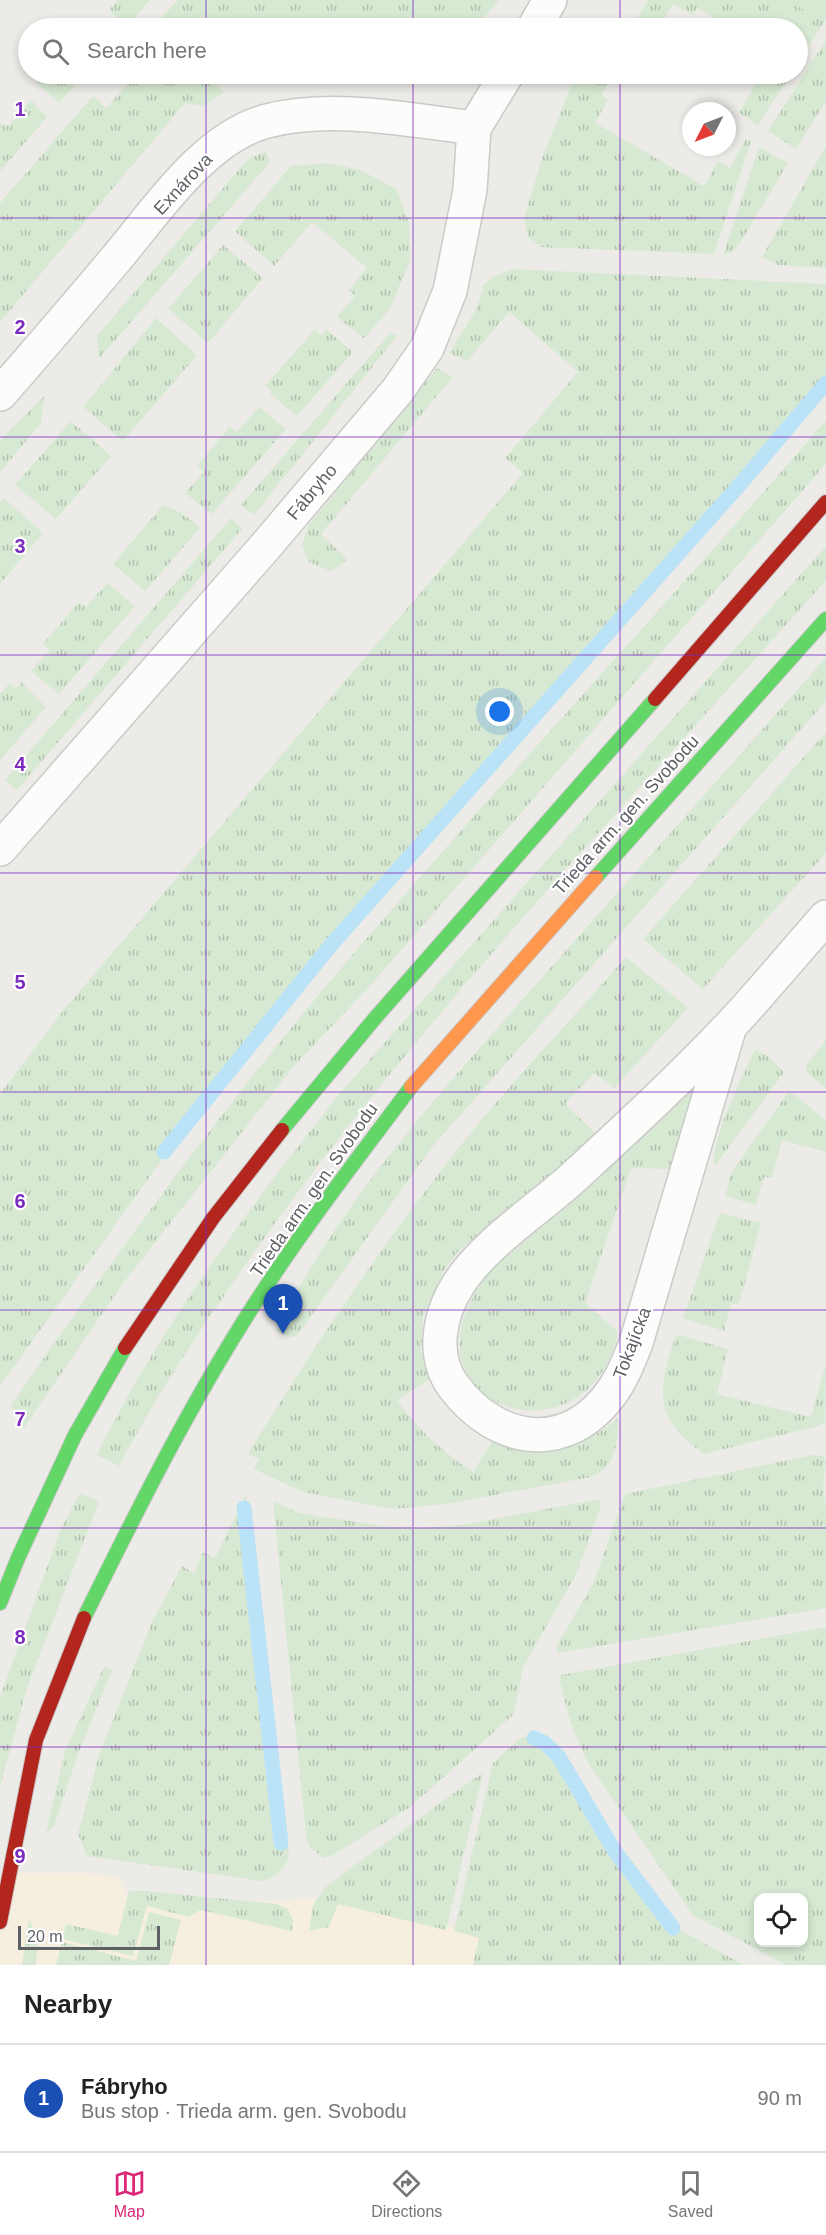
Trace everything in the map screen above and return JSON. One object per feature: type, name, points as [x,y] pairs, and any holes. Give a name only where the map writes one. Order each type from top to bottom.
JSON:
[{"type":"street","points":[[540,18],[550,0]]},
{"type":"street","name":"Fábryho","points":[[0,849],[264,548],[398,390],[427,348],[450,291],[470,190],[474,128],[501,84]]},
{"type":"street","name":"Exnárova","points":[[0,394],[194,166],[246,129],[266,121],[307,115],[373,117],[474,128]]},
{"type":"street","points":[[0,1603],[71,1439],[131,1339],[215,1214],[286,1121],[826,502]]},
{"type":"street","name":"Trieda arm. gen. Svobodu","points":[[0,1922],[36,1740],[83,1620],[140,1504],[205,1387],[283,1261],[424,1068],[826,619]]},
{"type":"street","name":"Tokajícka","points":[[730,1026],[636,1343],[626,1369],[612,1392],[593,1413],[552,1434],[530,1435],[505,1429],[484,1419],[467,1404],[450,1382],[442,1361],[439,1342],[443,1320],[458,1284],[475,1262],[576,1176],[730,1026],[826,917]]},
{"type":"shaded area","points":[[8,1873],[85,1873],[118,1877],[127,1894],[204,1906],[341,1896],[480,1934],[564,1965],[0,1965],[0,1922]]},
{"type":"green space","points":[[118,0],[150,0],[134,18],[118,18],[109,10]]},
{"type":"green space","points":[[178,0],[499,0],[484,18],[161,18]]},
{"type":"green space","points":[[648,0],[826,0],[826,19],[808,47],[808,18],[714,18],[697,8],[693,15],[673,4],[665,18],[638,18]]},
{"type":"green space","points":[[788,0],[826,0],[824,22]]},
{"type":"green space","points":[[826,40],[826,101],[796,149],[768,131],[798,84],[808,84],[808,68]]},
{"type":"green space","points":[[38,84],[76,84],[59,103]]},
{"type":"green space","points":[[128,84],[215,84],[224,92],[204,106],[185,103],[0,322],[0,203],[93,96],[106,108]]},
{"type":"green space","points":[[572,84],[607,84],[601,95],[608,100],[595,123],[704,186],[718,161],[730,168],[746,139],[751,141],[714,254],[540,247],[528,237],[524,219],[542,158]]},
{"type":"green space","points":[[755,84],[785,84],[758,125],[739,113]]},
{"type":"green space","points":[[31,100],[47,117],[0,171],[0,123],[8,126]]},
{"type":"green space","points":[[826,146],[826,268],[778,265],[762,257]]},
{"type":"green space","points":[[759,147],[788,163],[741,241],[733,252],[723,255]]},
{"type":"green space","points":[[266,151],[270,162],[99,359],[97,336],[247,160]]},
{"type":"green space","points":[[329,163],[360,170],[396,189],[409,222],[410,260],[390,309],[364,338],[337,317],[355,296],[349,290],[367,268],[312,222],[274,266],[235,231],[291,166]]},
{"type":"green space","points":[[223,245],[263,278],[208,343],[168,309]]},
{"type":"green space","points":[[513,269],[826,284],[826,378],[740,479],[327,941],[162,1150],[166,1154],[0,1386],[0,1094],[61,1013],[523,473],[505,458],[578,372],[509,312],[467,361],[449,353],[476,310],[484,284],[498,274]]},
{"type":"green space","points":[[156,318],[197,355],[123,441],[83,407]]},
{"type":"green space","points":[[315,329],[321,335],[326,329],[353,352],[297,416],[270,394],[272,391],[265,386]]},
{"type":"green space","points":[[391,332],[397,336],[254,515],[241,505]]},
{"type":"green space","points":[[437,368],[453,377],[321,534],[348,560],[330,571],[309,562],[302,546],[308,526]]},
{"type":"green space","points":[[44,396],[41,423],[0,472],[0,441]]},
{"type":"green space","points":[[259,407],[286,429],[212,514],[185,493],[204,472],[197,466],[230,427],[237,432]]},
{"type":"green space","points":[[826,420],[826,464],[369,987],[294,1066],[124,1282],[24,1428],[11,1405],[132,1234],[216,1122],[304,1013],[408,891]]},
{"type":"green space","points":[[71,421],[111,456],[56,519],[15,485]]},
{"type":"green space","points":[[4,498],[43,533],[0,584],[0,503]]},
{"type":"green space","points":[[163,505],[182,513],[200,528],[145,591],[113,564]]},
{"type":"green space","points":[[231,518],[242,529],[17,790],[5,780]]},
{"type":"green space","points":[[826,546],[826,580],[530,910],[387,1078],[318,1165],[200,1331],[166,1384],[119,1466],[97,1455],[122,1407],[178,1313],[241,1222],[341,1092]]},
{"type":"green space","points":[[107,583],[135,606],[59,694],[31,671],[50,650],[43,644],[79,602],[86,607]]},
{"type":"green space","points":[[826,657],[826,701],[432,1147],[297,1336],[289,1337],[276,1331],[329,1239],[392,1152],[496,1030]]},
{"type":"green space","points":[[21,682],[46,707],[0,760],[0,694],[10,683],[16,689]]},
{"type":"green space","points":[[826,732],[826,853],[703,989],[643,939]]},
{"type":"green space","points":[[626,957],[688,1008],[614,1088],[594,1073],[565,1104],[595,1133],[553,1174],[459,1250],[445,1269],[423,1315],[421,1350],[430,1379],[397,1400],[432,1440],[473,1472],[493,1440],[544,1445],[573,1443],[588,1438],[618,1418],[616,1445],[611,1460],[600,1472],[591,1477],[452,1503],[392,1509],[303,1492],[254,1469],[259,1459],[248,1454],[321,1339],[398,1227],[495,1104]]},
{"type":"green space","points":[[826,1040],[826,1088],[807,1073],[806,1066]]},
{"type":"green space","points":[[755,1049],[769,1057],[784,1072],[715,1166],[714,1155],[722,1125]]},
{"type":"green space","points":[[697,1085],[671,1169],[631,1168],[585,1303],[618,1332],[600,1376],[570,1401],[536,1410],[502,1405],[475,1386],[461,1356],[464,1317],[492,1269],[593,1184]]},
{"type":"green space","points":[[789,1091],[826,1120],[826,1152],[782,1140],[772,1178],[764,1177],[756,1205],[725,1196],[731,1173]]},
{"type":"green space","points":[[720,1213],[761,1223],[739,1305],[731,1303],[724,1331],[683,1318]]},
{"type":"green space","points":[[679,1335],[728,1349],[717,1394],[811,1417],[826,1364],[825,1422],[818,1426],[704,1454],[675,1428],[664,1403],[665,1374],[675,1338]]},
{"type":"green space","points":[[813,1455],[823,1456],[826,1462],[823,1485],[826,1505],[826,1608],[557,1653],[557,1645],[594,1582],[625,1494]]},
{"type":"green space","points":[[80,1493],[99,1502],[27,1688],[0,1787],[0,1697],[61,1529]]},
{"type":"green space","points":[[246,1495],[289,1856],[287,1861],[275,1875],[261,1881],[87,1856],[78,1834],[100,1752],[153,1620],[182,1566],[194,1573],[203,1552],[215,1558]]},
{"type":"green space","points":[[595,1500],[600,1501],[601,1506],[576,1575],[523,1667],[514,1714],[410,1807],[333,1855],[323,1858],[309,1846],[306,1836],[273,1501],[299,1513],[389,1527],[425,1528],[462,1525]]},
{"type":"green space","points":[[826,1627],[826,1965],[786,1965],[693,1915],[588,1763],[571,1724],[560,1682],[561,1675]]},
{"type":"green space","points":[[104,1667],[112,1670],[78,1754],[54,1826],[46,1833],[65,1751]]},
{"type":"green space","points":[[534,1736],[547,1740],[562,1756],[605,1830],[673,1926],[744,1965],[473,1965],[479,1938],[454,1931],[493,1763],[521,1738]]},
{"type":"green space","points":[[483,1772],[446,1930],[338,1904],[329,1927],[309,1931],[313,1905],[325,1887]]},
{"type":"green space","points":[[129,1891],[276,1904],[288,1909],[293,1920],[292,1931],[200,1910],[189,1917],[147,1906],[133,1956],[63,1939],[66,1924],[118,1936]]},
{"type":"green space","points":[[149,1912],[181,1920],[169,1965],[56,1965],[62,1942],[136,1961]]},
{"type":"green space","points":[[29,1918],[38,1941],[36,1965],[22,1965]]},
{"type":"waterway","points":[[164,1152],[331,945],[742,482],[826,383]]},
{"type":"waterway","points":[[244,1508],[281,1843]]},
{"type":"waterway","points":[[534,1738],[545,1743],[559,1757],[614,1850],[673,1928]]},
{"type":"traffic: fast","points":[[596,877],[826,619]]},
{"type":"traffic: fast","points":[[282,1130],[376,1017],[655,699]]},
{"type":"traffic: fast","points":[[84,1618],[177,1435],[228,1346],[299,1238],[411,1087]]},
{"type":"traffic: fast","points":[[0,1603],[18,1558],[75,1435],[125,1348]]},
{"type":"traffic: slow","points":[[411,1087],[596,877]]},
{"type":"traffic: jam","points":[[655,699],[826,502]]},
{"type":"traffic: jam","points":[[125,1348],[213,1218],[282,1130]]},
{"type":"traffic: jam","points":[[0,1922],[36,1740],[84,1618]]},
{"type":"place","name":"Fábryho","points":[[283,1334]]}]
